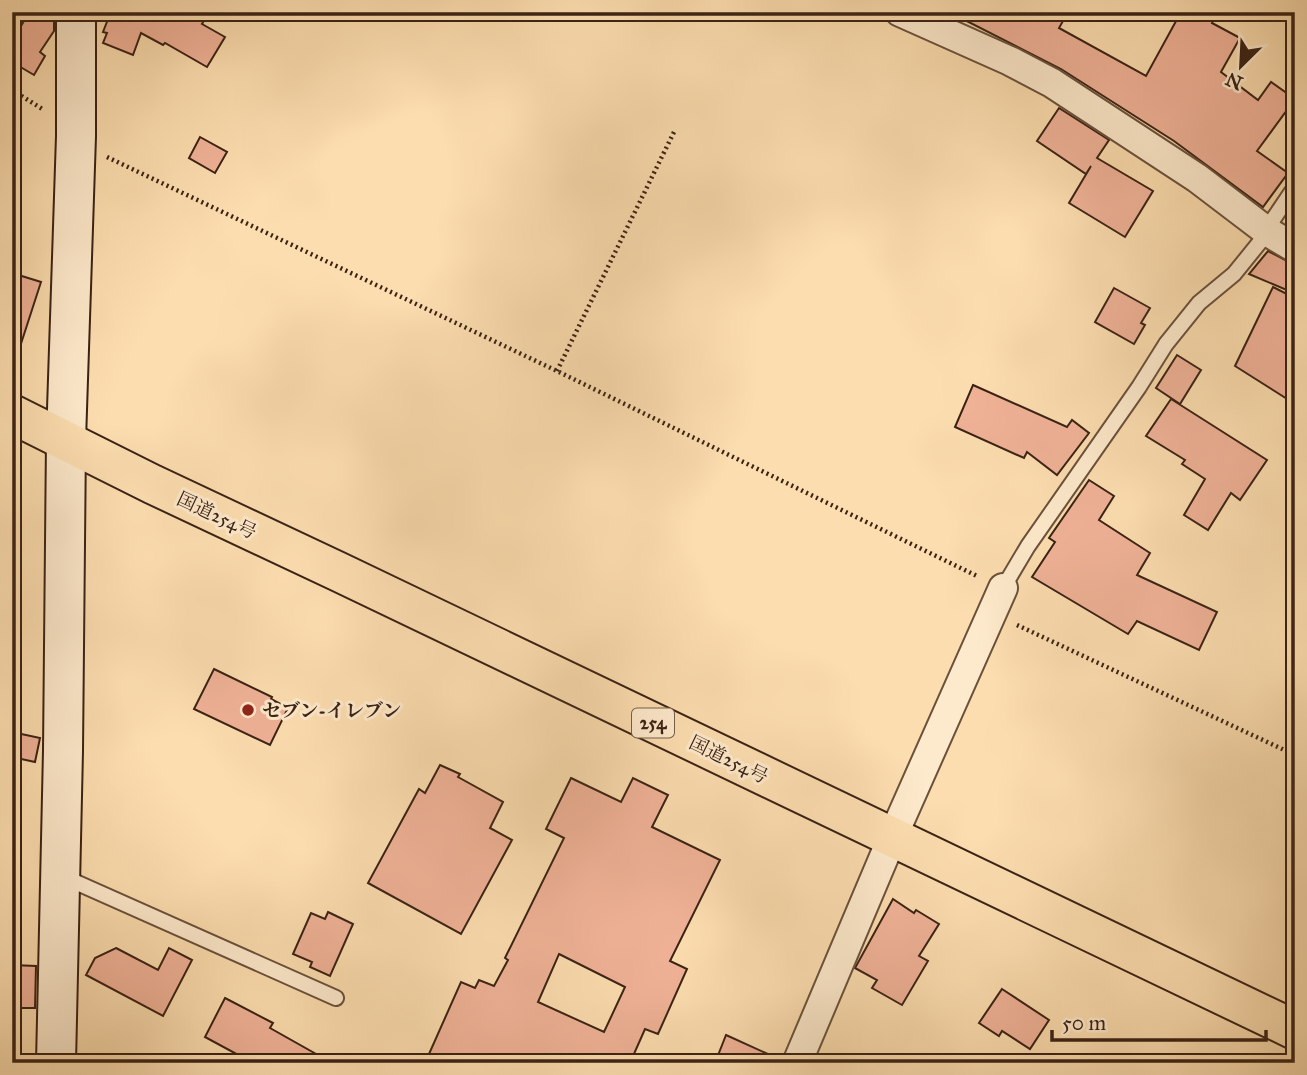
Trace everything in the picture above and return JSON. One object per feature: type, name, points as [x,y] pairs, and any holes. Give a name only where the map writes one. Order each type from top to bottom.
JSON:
[{"type":"highway","name":"国道254号","points":[[12,414],[152,484],[1295,1030]]},
{"type":"street","points":[[56,1063],[66,440],[76,136],[76,12]]},
{"type":"street","points":[[900,12],[1010,61],[1052,83],[1197,178],[1268,232],[1295,248]]},
{"type":"street","points":[[797,1063],[892,838],[997,601]]},
{"type":"lane","points":[[997,601],[1028,545],[1166,344],[1199,303],[1234,274],[1268,232],[1295,187]]},
{"type":"lane","points":[[60,875],[335,999]]},
{"type":"path","points":[[12,90],[47,112],[106,157],[557,371],[1295,755]]},
{"type":"path","points":[[557,371],[674,132]]},
{"type":"building","points":[[29,12],[45,12],[54,18],[54,31],[40,52],[45,56],[34,75],[12,62],[12,42]]},
{"type":"building","points":[[107,12],[209,12],[202,24],[225,37],[207,67],[165,43],[163,45],[141,33],[133,55],[103,43],[107,33],[103,32],[110,14]]},
{"type":"building","points":[[949,12],[1068,12],[1059,28],[1146,76],[1181,12],[1218,12],[1212,23],[1240,38],[1221,72],[1258,100],[1271,82],[1295,99],[1257,151],[1288,173],[1263,207],[1174,141],[1061,69]]},
{"type":"building","points":[[1059,108],[1109,140],[1097,158],[1153,191],[1125,237],[1069,203],[1091,166],[1086,174],[1037,141]]},
{"type":"building","points":[[200,137],[227,152],[215,173],[189,158]]},
{"type":"building","points":[[1268,251],[1295,265],[1295,277],[1289,291],[1249,274]]},
{"type":"building","points":[[12,273],[41,282],[17,356],[12,356]]},
{"type":"building","points":[[1273,287],[1295,298],[1295,404],[1235,366]]},
{"type":"building","points":[[1114,288],[1150,308],[1141,323],[1145,325],[1134,344],[1095,322]]},
{"type":"building","points":[[1177,355],[1201,370],[1180,404],[1156,388]]},
{"type":"building","points":[[973,385],[1067,427],[1072,420],[1089,433],[1057,475],[1027,452],[1024,458],[955,427]]},
{"type":"building","points":[[1171,399],[1267,460],[1240,500],[1231,493],[1208,530],[1184,515],[1205,479],[1182,464],[1185,460],[1146,436]]},
{"type":"building","points":[[1089,480],[1114,496],[1099,520],[1150,553],[1137,575],[1217,612],[1199,650],[1137,621],[1128,634],[1032,577],[1055,542],[1049,538]]},
{"type":"building","points":[[214,669],[272,697],[271,699],[288,708],[270,745],[194,709]]},
{"type":"building","points":[[12,732],[40,738],[35,762],[12,757]]},
{"type":"building","points":[[440,765],[460,774],[458,777],[503,802],[490,828],[512,840],[461,934],[368,883],[419,789],[425,793]]},
{"type":"building","points":[[571,778],[621,802],[633,778],[668,795],[652,827],[720,860],[670,961],[687,969],[658,1034],[645,1029],[630,1063],[425,1063],[461,982],[475,988],[479,980],[494,986],[508,960],[505,958],[564,838],[546,829]],"holes":[[[559,954],[625,987],[604,1032],[538,1002]]]},
{"type":"building","points":[[893,899],[914,913],[916,910],[939,924],[919,956],[928,961],[902,1005],[872,988],[877,980],[855,968]]},
{"type":"building","points":[[328,912],[353,924],[330,976],[310,967],[312,962],[293,954],[311,913],[325,919]]},
{"type":"building","points":[[116,948],[158,970],[169,948],[192,960],[163,1016],[86,975],[95,958]]},
{"type":"building","points":[[12,965],[36,966],[35,1008],[12,1008]]},
{"type":"building","points":[[1002,989],[1049,1020],[1030,1049],[1002,1031],[999,1036],[979,1023]]},
{"type":"building","points":[[225,998],[273,1023],[270,1028],[332,1063],[253,1063],[205,1037]]},
{"type":"building","points":[[726,1035],[781,1060],[781,1063],[715,1063]]},
{"type":"place","name":"セブン-イレブン","points":[[248,710]]}]
